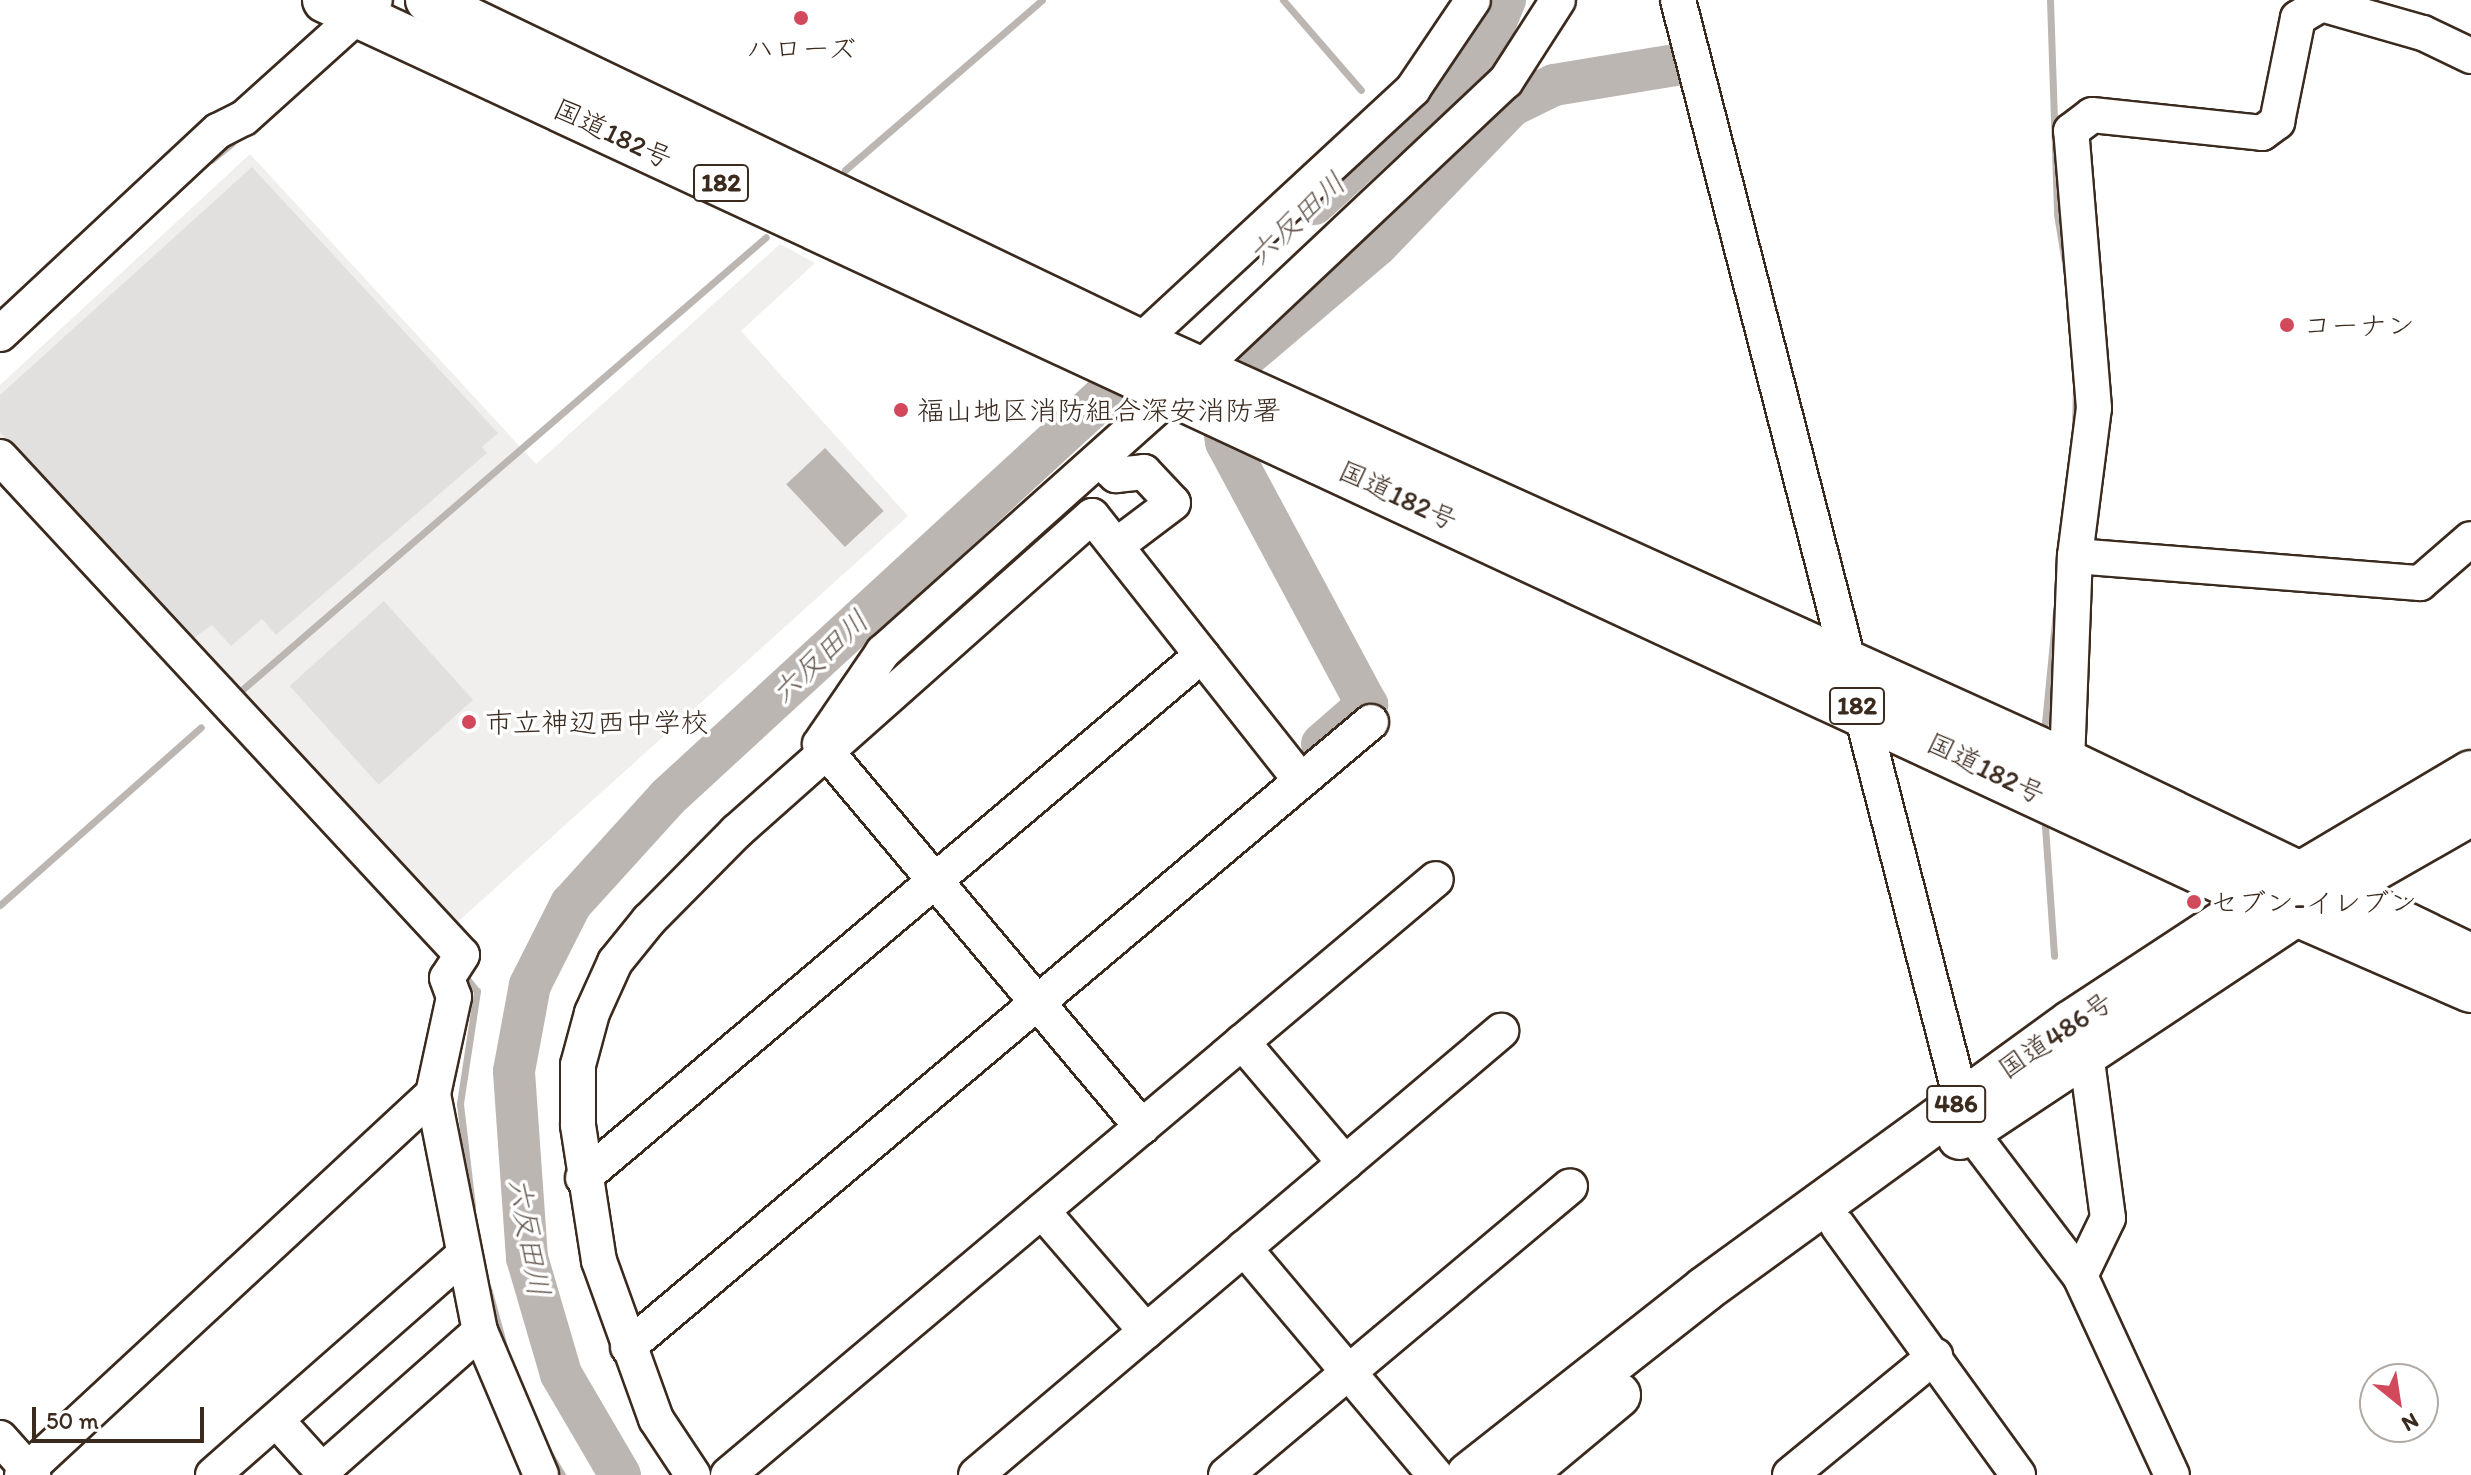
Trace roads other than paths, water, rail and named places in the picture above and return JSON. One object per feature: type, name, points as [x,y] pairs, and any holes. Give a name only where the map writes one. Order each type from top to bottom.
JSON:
[{"type":"highway","name":"国道182号","points":[[428,0],[1200,386],[1858,707],[2299,893],[2471,956]]},
{"type":"highway","name":"国道182号","points":[[353,5],[1135,351]]},
{"type":"highway","name":"国道182号","points":[[1200,386],[1847,662],[2067,762],[2471,990]]},
{"type":"highway","name":"国道486号","points":[[1469,1475],[1966,1115],[2299,893],[2471,773]]},
{"type":"highway","name":"国道486号","points":[[1522,1475],[1694,1332],[1838,1226],[1966,1115],[2086,1054],[2299,893],[2471,813]]},
{"type":"street","points":[[1135,351],[1413,89],[1473,0]]},
{"type":"street","points":[[1142,1127],[820,744],[883,652],[1103,463],[1200,386],[1506,81],[1558,0]]},
{"type":"street","points":[[1678,0],[1858,707],[1966,1115],[2080,1276],[2172,1475]]},
{"type":"street","points":[[2067,762],[2075,556],[2094,408],[2071,131],[2092,115],[2262,133],[2277,122],[2298,18],[2321,4],[2423,33],[2471,56]]},
{"type":"street","points":[[0,334],[218,131],[244,118],[353,5]]},
{"type":"street","points":[[0,457],[462,955],[447,978],[454,997],[433,1094],[480,1331],[541,1475]]},
{"type":"street","points":[[1103,463],[1116,475],[1144,472],[1173,503],[1116,546]]},
{"type":"street","points":[[693,1475],[656,1419],[628,1347],[599,1261],[583,1178],[578,1065],[615,962],[736,832],[1077,522],[1092,516],[1295,773]]},
{"type":"street","points":[[2075,556],[2420,583],[2471,539]]},
{"type":"street","points":[[583,1178],[1202,655]]},
{"type":"street","points":[[628,1347],[1037,1003],[1295,773],[1371,722]]},
{"type":"street","points":[[728,1475],[1436,879]]},
{"type":"street","points":[[976,1475],[1501,1031]]},
{"type":"street","points":[[1242,1042],[1345,1163]]},
{"type":"street","points":[[2080,1276],[2108,1218],[2086,1054]]},
{"type":"street","points":[[0,1438],[28,1473],[433,1094]]},
{"type":"street","points":[[1226,1475],[1570,1186]]},
{"type":"street","points":[[1042,1211],[1146,1331]]},
{"type":"street","points":[[1838,1226],[1935,1356],[2018,1475]]},
{"type":"street","points":[[1244,1248],[1435,1475]]},
{"type":"street","points":[[213,1475],[463,1255]]},
{"type":"street","points":[[277,1421],[324,1473],[480,1331]]},
{"type":"street","points":[[1790,1475],[1935,1356]]},
{"type":"waterway","points":[[845,170],[1042,0]]},
{"type":"waterway","points":[[1283,0],[1361,90]]},
{"type":"waterway","name":"六反田川","points":[[1314,204],[1486,46],[1505,0]]},
{"type":"waterway","points":[[2050,0],[2057,214],[2067,275]]},
{"type":"waterway","name":"六反田川","points":[[1322,744],[1367,705],[1226,442],[1219,389],[1238,363],[1377,245],[1511,106],[1554,85],[1681,64]]},
{"type":"waterway","points":[[211,160],[232,143]]},
{"type":"waterway","points":[[1430,172],[1439,181]]},
{"type":"waterway","points":[[236,695],[766,237]]},
{"type":"waterway","name":"六反田川","points":[[620,1475],[561,1374],[527,1258],[514,1071],[530,985],[571,904],[668,797],[1153,351]]},
{"type":"waterway","points":[[2075,427],[2076,387]]},
{"type":"waterway","points":[[2045,723],[2056,610]]},
{"type":"waterway","points":[[0,905],[201,727]]},
{"type":"waterway","points":[[2045,826],[2054,956]]},
{"type":"waterway","points":[[463,974],[477,991],[460,1104],[472,1206]]},
{"type":"waterway","points":[[488,1288],[505,1350]]},
{"type":"waterway","points":[[549,1453],[562,1475]]},
{"type":"place","name":"ハローズ","points":[[801,18]]},
{"type":"place","name":"コーナン","points":[[2287,325]]},
{"type":"place","name":"福山地区消防組合深安消防署","points":[[901,410]]},
{"type":"place","name":"市立神辺西中学校","points":[[469,722]]},
{"type":"place","name":"セブン-イレブン","points":[[2194,902]]}]
